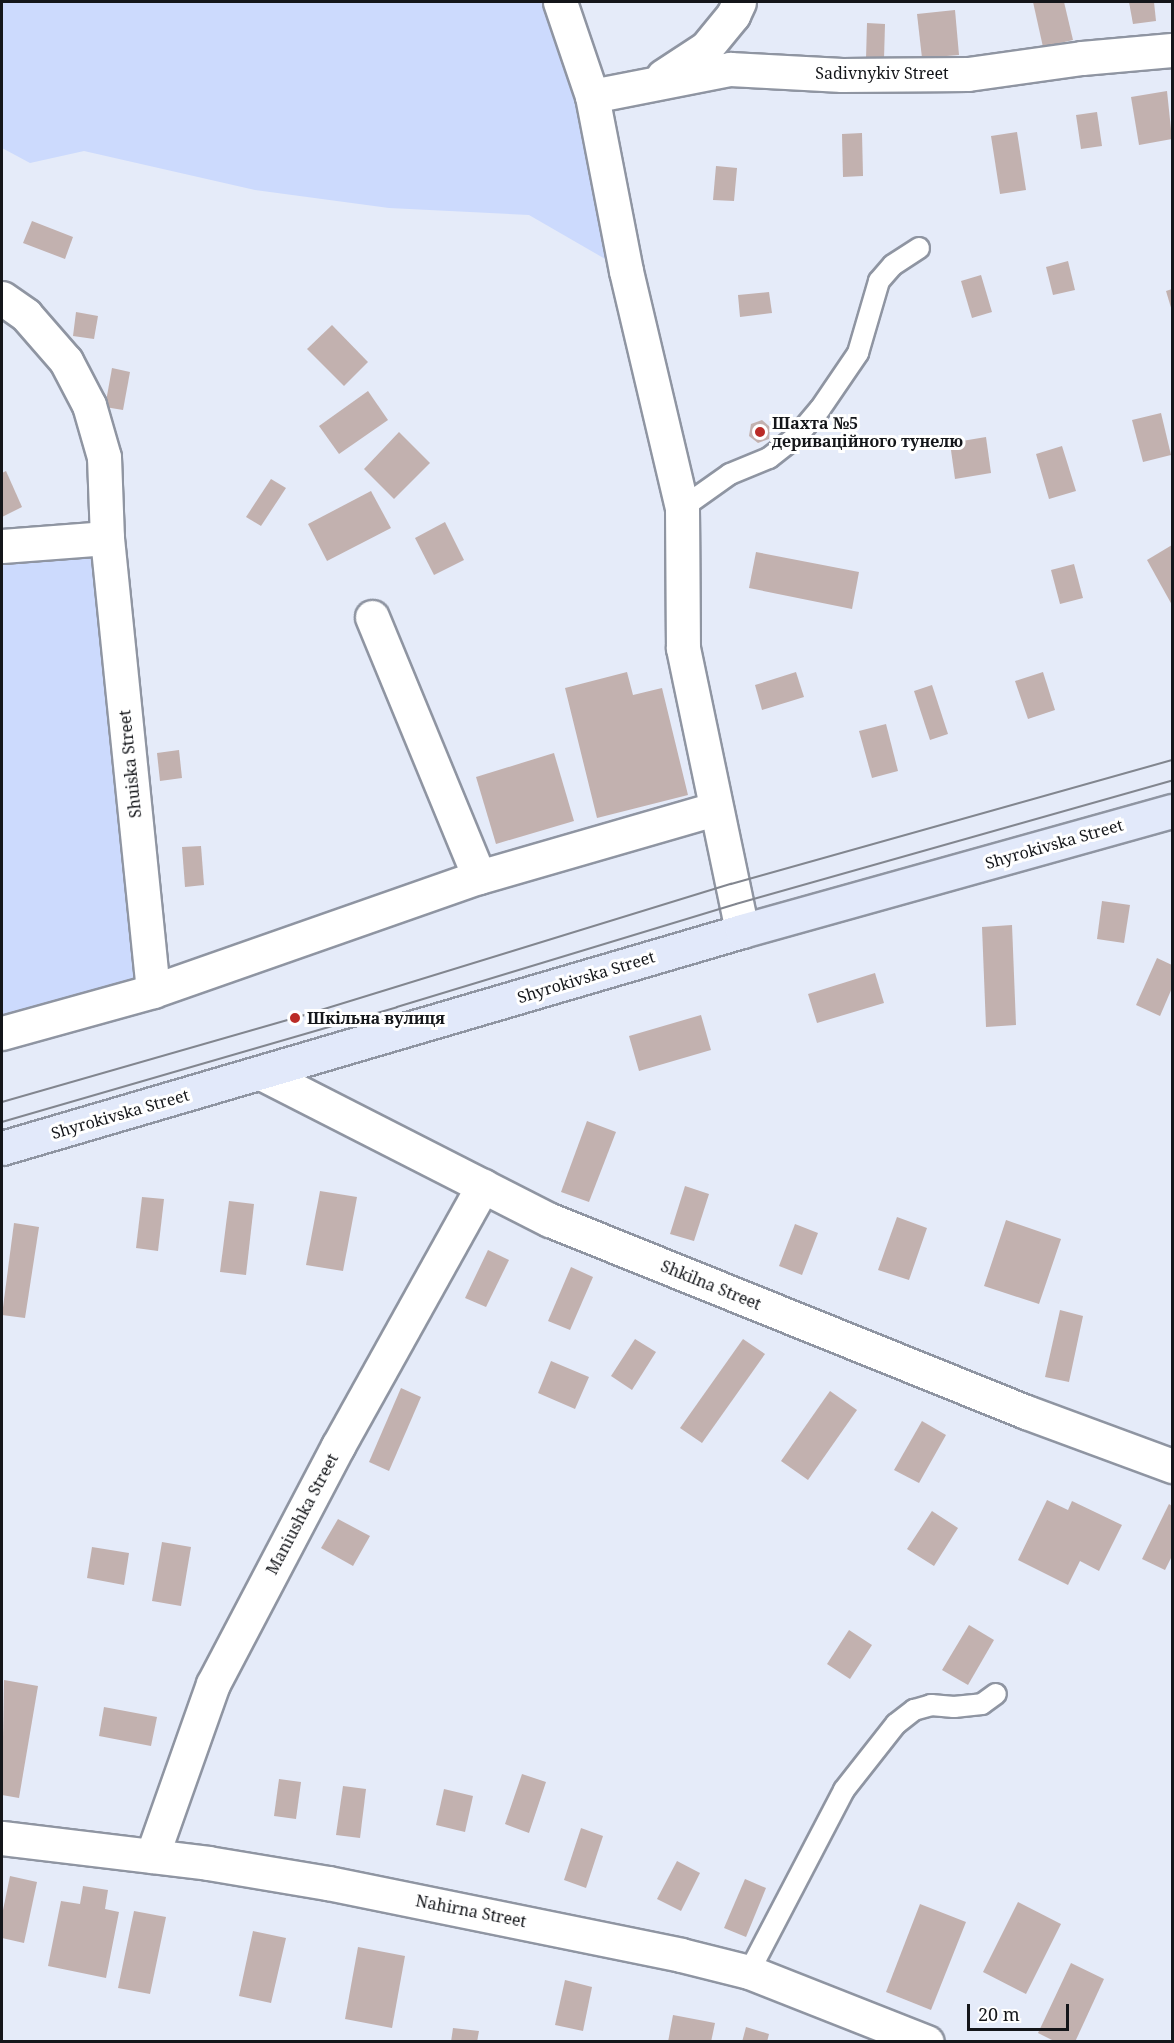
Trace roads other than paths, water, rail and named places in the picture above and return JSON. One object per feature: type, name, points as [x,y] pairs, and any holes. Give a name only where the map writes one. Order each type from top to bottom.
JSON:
[{"type":"main road","name":"Shyrokivska Street","points":[[2,1148],[262,1074],[742,931],[1171,813]]},
{"type":"street","points":[[560,2],[592,96],[626,271],[682,508],[683,648],[742,931]]},
{"type":"street","points":[[649,85],[706,48],[734,15],[739,2]]},
{"type":"street","name":"Sadivnykiv Street","points":[[592,96],[730,69],[842,75],[968,74],[1082,58],[1173,50]]},
{"type":"street","name":"Shuiska Street","points":[[2,298],[26,315],[66,361],[89,405],[104,457],[107,538],[153,991]]},
{"type":"street","points":[[2,546],[107,538]]},
{"type":"street","points":[[372,617],[479,877]]},
{"type":"street","points":[[2,1033],[153,991],[479,877],[715,809]]},
{"type":"street","name":"Shkilna Street","points":[[262,1074],[572,1229],[1026,1413],[1173,1466]]},
{"type":"street","name":"Maniushka Street","points":[[152,1856],[213,1684],[338,1446],[483,1186]]},
{"type":"street","name":"Nahirna Street","points":[[2,1838],[152,1856],[328,1883],[487,1914],[748,1972],[927,2042]]},
{"type":"lane","points":[[682,508],[730,474],[769,458],[798,435],[820,409],[858,353],[879,281],[892,265],[919,248]]},
{"type":"lane","points":[[748,1972],[844,1790],[896,1724],[915,1710],[931,1705],[954,1707],[982,1704],[996,1694]]},
{"type":"tram line","points":[[2,1102],[295,1018],[731,884],[1172,760]]},
{"type":"tram line","points":[[2,1122],[397,1007],[736,904],[1172,781]]},
{"type":"place","name":"Шахта №5 дериваційного тунелю","points":[[760,432]]},
{"type":"place","name":"Шкільна вулиця","points":[[295,1018]]}]
